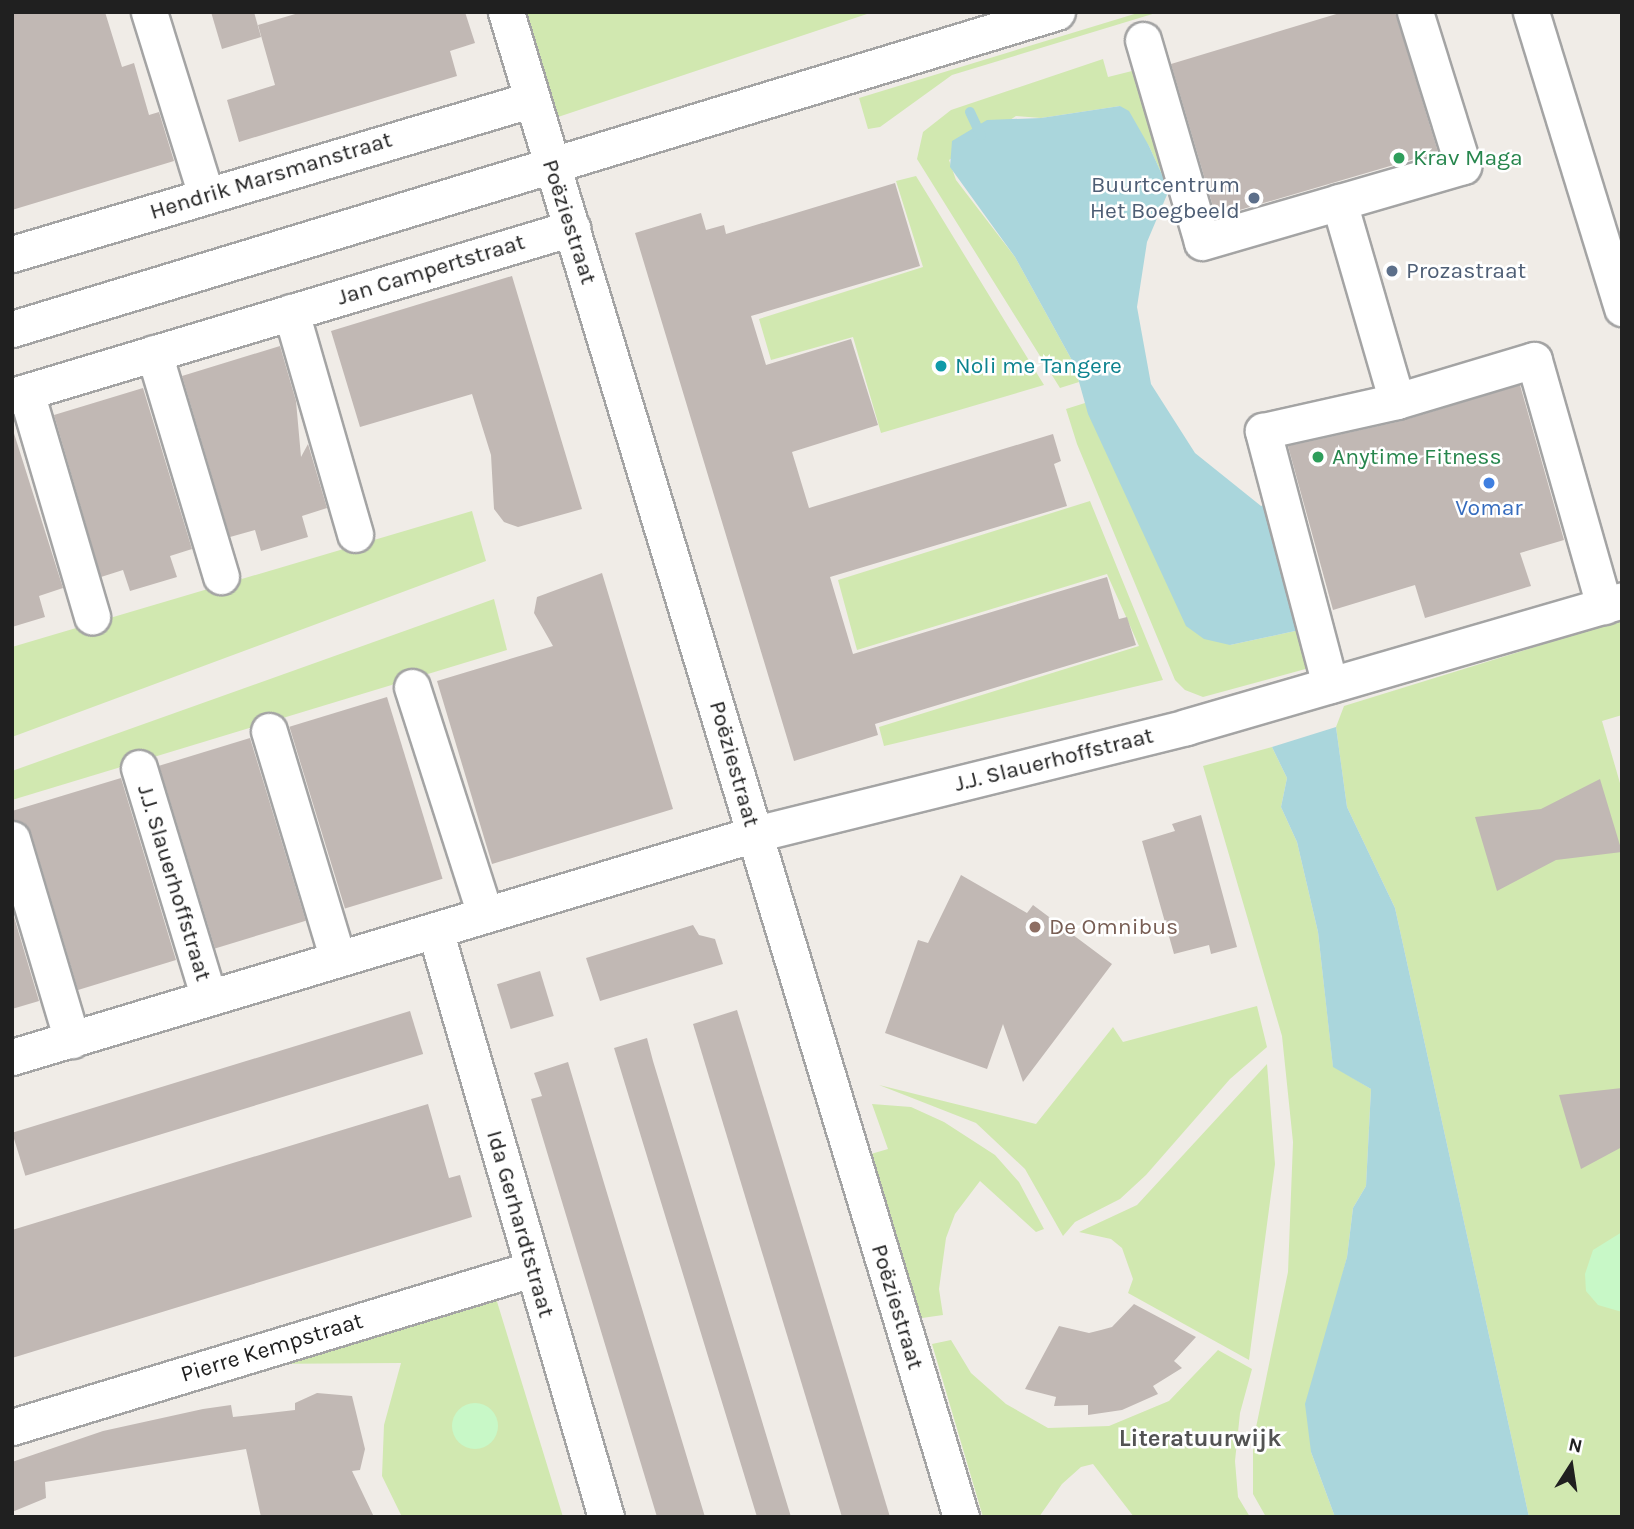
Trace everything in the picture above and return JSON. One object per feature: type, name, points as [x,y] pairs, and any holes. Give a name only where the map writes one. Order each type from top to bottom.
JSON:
[{"type":"street","points":[[149,12],[206,195]]},
{"type":"street","name":"Poëziestraat","points":[[506,12],[530,100],[572,228],[961,1517]]},
{"type":"street","points":[[12,329],[1057,12]]},
{"type":"street","points":[[1143,40],[1202,242],[1463,166],[1415,12]]},
{"type":"street","points":[[1531,12],[1622,308]]},
{"type":"street","name":"Hendrik Marsmanstraat","points":[[12,254],[530,100]]},
{"type":"street","points":[[1339,202],[1396,401]]},
{"type":"street","name":"Jan Campertstraat","points":[[92,616],[19,394],[572,228]]},
{"type":"street","points":[[291,312],[355,534]]},
{"type":"street","points":[[154,353],[221,576]]},
{"type":"street","points":[[1330,685],[1263,431],[1396,401],[1534,360],[1613,603]]},
{"type":"street","name":"J.J. Slauerhoffstraat","points":[[12,1057],[755,834],[1186,727],[1613,603]]},
{"type":"street","points":[[412,687],[485,915]]},
{"type":"street","points":[[269,731],[338,959]]},
{"type":"street","name":"J.J. Slauerhoffstraat","points":[[139,768],[209,998]]},
{"type":"street","points":[[12,839],[72,1040]]},
{"type":"street","name":"Ida Gerhardtstraat","points":[[435,930],[606,1517]]},
{"type":"street","name":"Pierre Kempstraat","points":[[12,1427],[532,1269]]},
{"type":"green space","points":[[522,12],[873,12],[555,118]]},
{"type":"green space","points":[[1141,12],[1159,12],[952,75],[880,127],[868,129],[859,98]]},
{"type":"green space","points":[[1103,59],[1108,77],[1136,70],[1169,190],[1149,146],[1120,106],[1041,118],[1016,116],[949,160],[956,180],[1015,257],[1074,364],[1079,382],[1060,388],[917,159],[923,132],[951,110]]},
{"type":"green space","points":[[916,176],[1044,385],[881,433],[853,337],[771,360],[759,319],[923,267],[896,181]]},
{"type":"green space","points":[[1085,403],[1230,645],[1295,631],[1304,624],[1320,665],[1203,697],[1185,690],[1175,680],[1077,444],[1066,409]]},
{"type":"green space","points":[[1090,501],[1163,680],[884,746],[879,727],[1139,646],[1107,574],[857,650],[838,580]]},
{"type":"green space","points":[[472,511],[486,561],[12,737],[12,647]]},
{"type":"green space","points":[[494,599],[507,650],[12,800],[12,771]]},
{"type":"green space","points":[[1622,620],[1622,715],[1602,721],[1622,790],[1622,1517],[1529,1517],[1395,908],[1347,807],[1336,727],[1344,706]]},
{"type":"green space","points":[[1272,747],[1287,778],[1281,807],[1297,842],[1318,932],[1333,1066],[1371,1089],[1366,1186],[1353,1208],[1347,1257],[1329,1327],[1311,1452],[1335,1517],[1266,1517],[1253,1494],[1253,1442],[1288,1272],[1293,1142],[1282,1036],[1203,766]]},
{"type":"green space","points":[[1257,1006],[1267,1047],[1230,1079],[1146,1175],[1120,1199],[1075,1222],[1063,1236],[1025,1169],[976,1123],[879,1085],[1036,1124],[1113,1027],[1123,1042]]},
{"type":"green space","points":[[1267,1064],[1275,1164],[1249,1360],[1128,1293],[1133,1279],[1122,1248],[1111,1239],[1079,1232],[1137,1205]]},
{"type":"green space","points":[[872,1104],[911,1107],[944,1122],[995,1155],[1019,1182],[1044,1229],[1036,1232],[980,1181],[955,1214],[946,1238],[939,1289],[943,1315],[922,1318],[908,1306],[864,1156],[888,1149]]},
{"type":"green space","points":[[1622,1232],[1622,1312],[1598,1305],[1586,1291],[1585,1274],[1593,1250]]},
{"type":"green space","points":[[495,1295],[563,1517],[402,1517],[382,1476],[384,1425],[401,1363],[245,1364]]},
{"type":"green space","points":[[951,1340],[971,1373],[1006,1404],[1048,1428],[1109,1426],[1169,1401],[1218,1350],[1252,1369],[1240,1413],[1235,1461],[1238,1497],[1250,1517],[1134,1517],[1093,1464],[1081,1467],[1062,1484],[1039,1517],[983,1517],[932,1344]]},
{"type":"green space","points":[[475,1403],[492,1409],[498,1426],[492,1443],[475,1449],[458,1443],[452,1426],[458,1409]]},
{"type":"water","points":[[1120,106],[1129,111],[1169,190],[1147,242],[1137,307],[1151,384],[1195,453],[1261,506],[1271,503],[1304,624],[1295,631],[1230,645],[1204,639],[1186,626],[1088,414],[1074,364],[1015,257],[950,167],[952,141],[987,120],[1041,118]]},
{"type":"water","points":[[1336,727],[1347,807],[1395,908],[1529,1517],[1335,1517],[1311,1452],[1305,1404],[1347,1257],[1353,1208],[1366,1186],[1371,1089],[1333,1067],[1318,932],[1297,842],[1281,807],[1287,778],[1272,747]]},
{"type":"building","points":[[12,12],[105,12],[122,67],[134,63],[149,115],[159,112],[174,161],[12,210]]},
{"type":"building","points":[[211,12],[254,12],[261,37],[222,49]]},
{"type":"building","points":[[302,12],[465,12],[475,43],[450,51],[457,76],[239,142],[227,100],[275,85],[258,25]]},
{"type":"building","points":[[1343,12],[1395,12],[1438,152],[1216,217],[1171,64]]},
{"type":"building","points":[[895,183],[920,266],[751,316],[766,365],[851,339],[878,425],[792,452],[809,508],[1053,434],[1061,461],[1054,464],[1067,506],[830,577],[853,654],[1107,577],[1119,619],[1127,617],[1136,645],[875,724],[878,735],[794,761],[635,233],[701,213],[706,230],[724,225],[726,234]]},
{"type":"building","points":[[512,276],[582,509],[518,527],[504,522],[494,509],[491,455],[472,394],[360,427],[331,331]]},
{"type":"building","points":[[280,346],[296,401],[301,457],[308,444],[327,508],[302,516],[308,537],[261,551],[255,530],[230,537],[182,376]]},
{"type":"building","points":[[1520,385],[1564,540],[1520,553],[1531,586],[1425,618],[1415,585],[1333,610],[1288,446],[1401,421]]},
{"type":"building","points":[[143,388],[192,549],[170,556],[177,577],[130,591],[123,570],[101,577],[54,415]]},
{"type":"building","points":[[12,427],[63,588],[39,596],[45,617],[12,627]]},
{"type":"building","points":[[602,573],[673,809],[492,864],[437,681],[553,646],[534,613],[537,597]]},
{"type":"building","points":[[387,697],[443,879],[345,909],[289,727]]},
{"type":"building","points":[[250,738],[306,921],[215,948],[159,766]]},
{"type":"building","points":[[121,778],[176,960],[78,990],[31,833],[25,824],[12,819],[12,811]]},
{"type":"building","points":[[1600,779],[1622,852],[1556,860],[1497,891],[1475,817],[1541,809]]},
{"type":"building","points":[[1201,815],[1237,947],[1211,954],[1209,945],[1174,954],[1142,841],[1175,831],[1172,824]]},
{"type":"building","points":[[961,875],[1027,913],[1033,905],[1112,964],[1023,1082],[1003,1024],[987,1069],[885,1033],[918,940],[928,943]]},
{"type":"building","points":[[12,910],[39,1001],[12,1009]]},
{"type":"building","points":[[693,925],[699,935],[715,939],[723,964],[600,1001],[586,958]]},
{"type":"building","points":[[540,971],[554,1016],[511,1029],[497,984]]},
{"type":"building","points":[[737,1010],[890,1517],[842,1517],[693,1024]]},
{"type":"building","points":[[410,1011],[423,1054],[25,1176],[12,1133]]},
{"type":"building","points":[[647,1038],[791,1517],[757,1517],[614,1048]]},
{"type":"building","points":[[568,1062],[705,1517],[657,1517],[531,1099],[542,1096],[534,1073]]},
{"type":"building","points":[[1622,1088],[1622,1147],[1581,1169],[1559,1095]]},
{"type":"building","points":[[428,1104],[449,1178],[460,1175],[472,1217],[12,1358],[12,1230]]},
{"type":"building","points":[[1134,1304],[1196,1337],[1174,1361],[1182,1368],[1153,1386],[1158,1394],[1122,1410],[1088,1415],[1088,1405],[1054,1406],[1056,1397],[1025,1389],[1059,1326],[1089,1333],[1112,1327]]},
{"type":"building","points":[[317,1393],[352,1396],[365,1449],[360,1470],[352,1471],[374,1517],[261,1517],[246,1449],[45,1482],[46,1498],[12,1512],[12,1462],[103,1431],[203,1409],[231,1405],[233,1417],[295,1410],[295,1403]]},
{"type":"waterway","points":[[970,112],[981,136]]},
{"type":"place","name":"Krav Maga","points":[[1399,158]]},
{"type":"place","name":"Buurtcentrum Het Boegbeeld","points":[[1254,198]]},
{"type":"place","name":"Prozastraat","points":[[1392,271]]},
{"type":"place","name":"Noli me Tangere","points":[[941,366]]},
{"type":"place","name":"Anytime Fitness","points":[[1318,457]]},
{"type":"place","name":"Vomar","points":[[1489,483]]},
{"type":"place","name":"De Omnibus","points":[[1035,927]]},
{"type":"district","name":"Literatuurwijk","points":[[1200,1439]]}]
